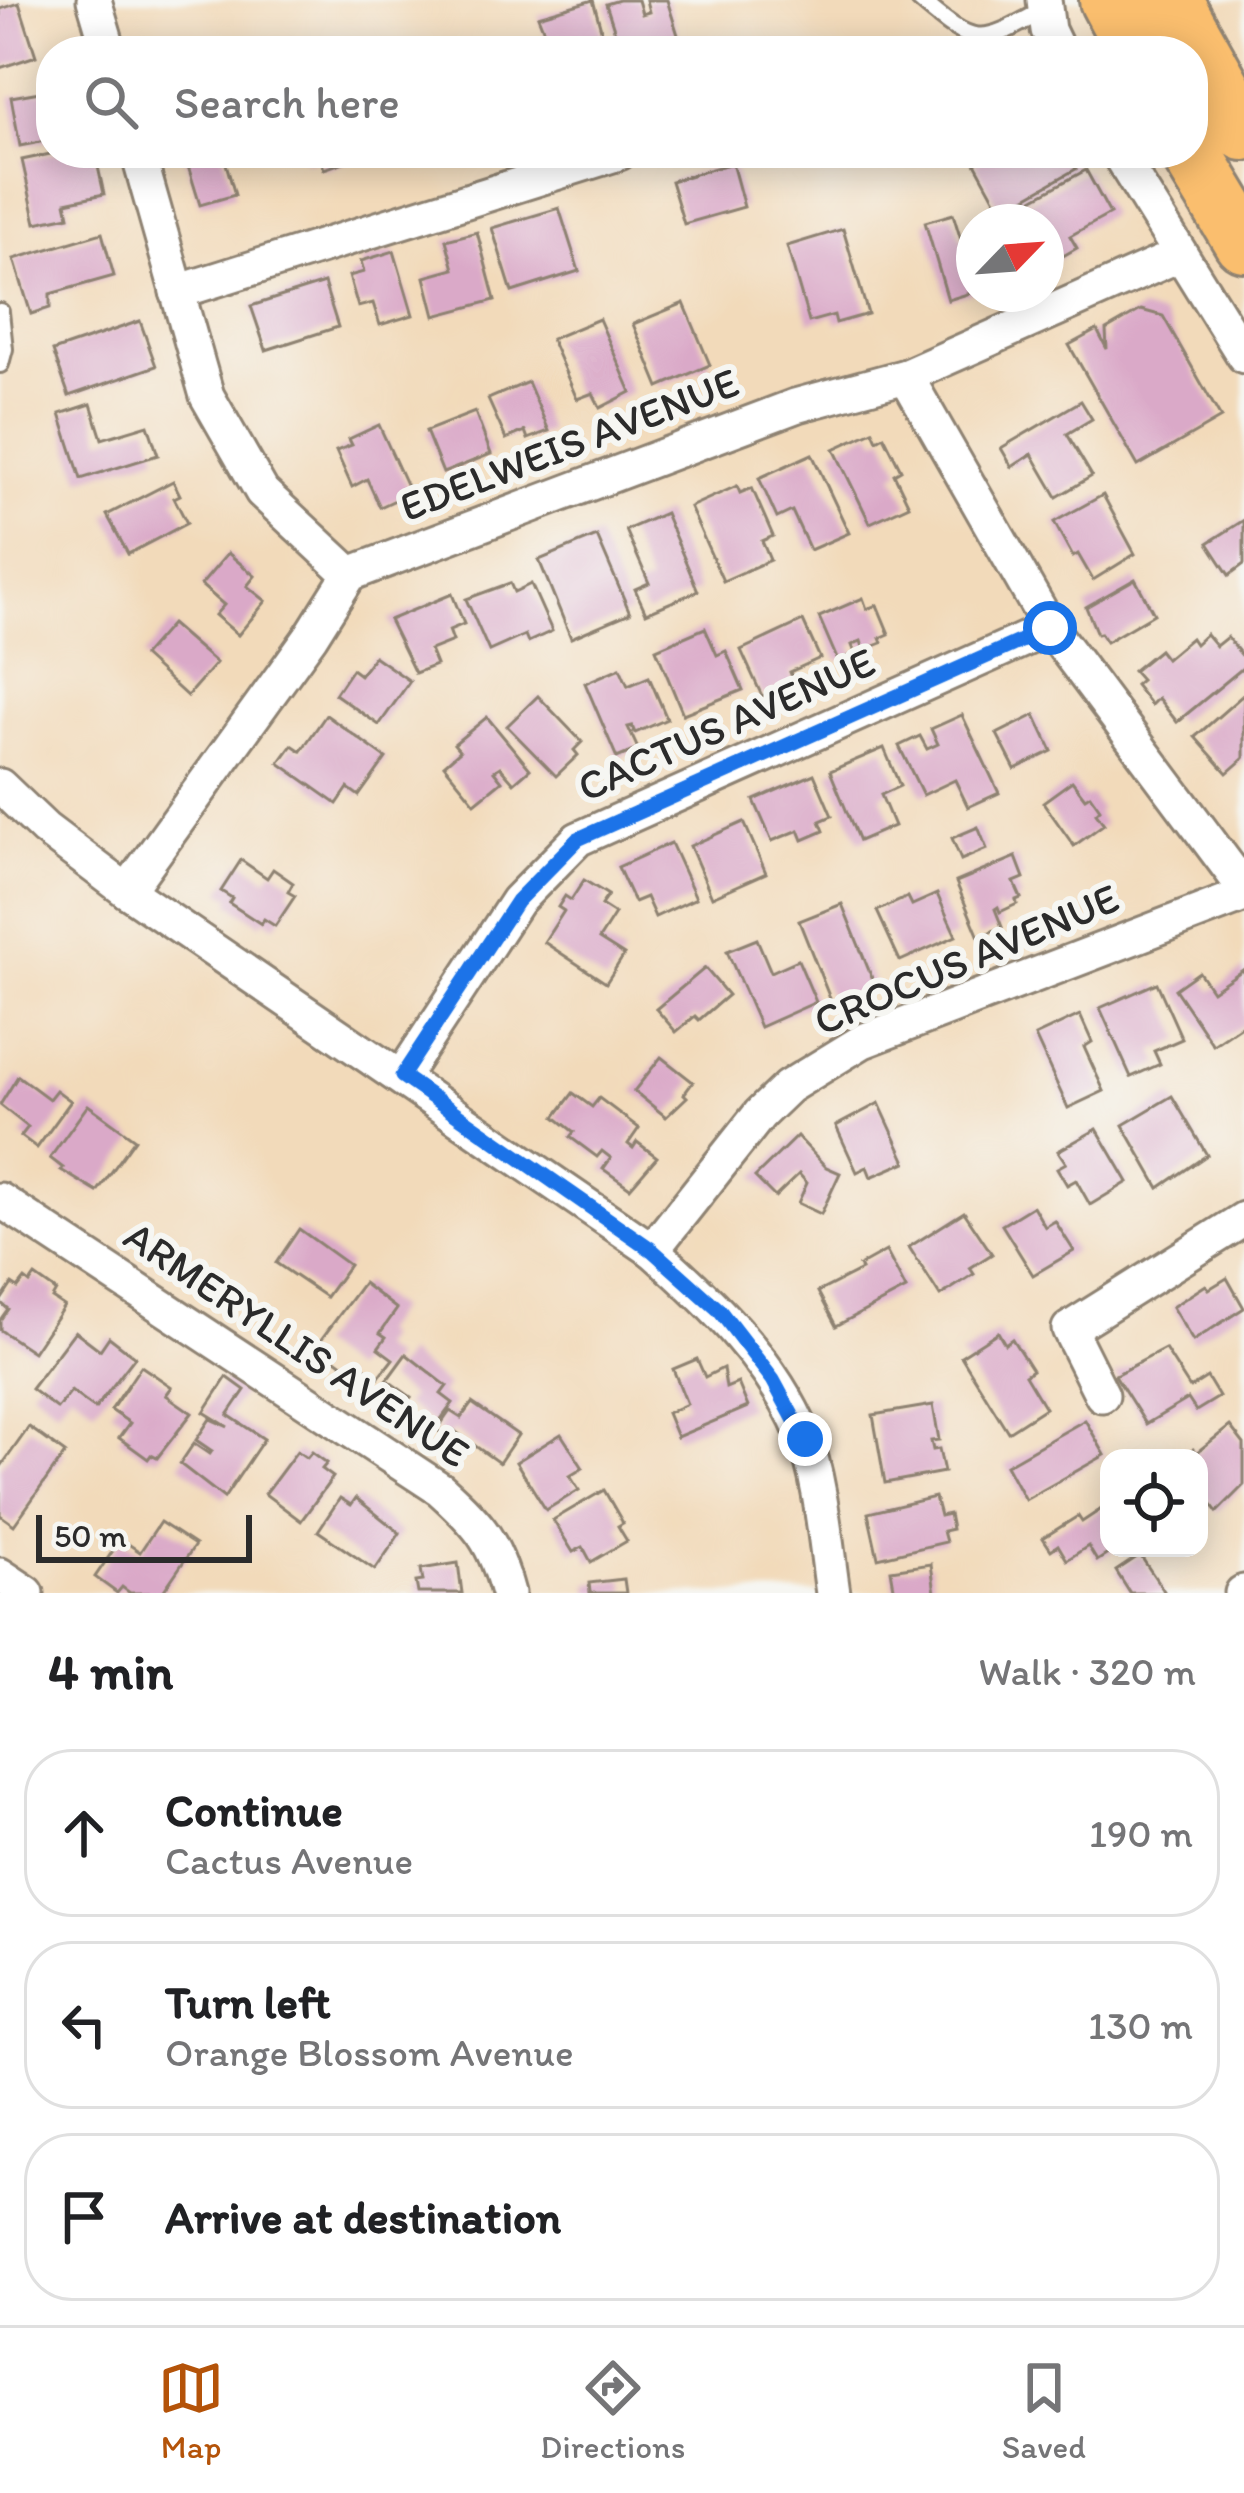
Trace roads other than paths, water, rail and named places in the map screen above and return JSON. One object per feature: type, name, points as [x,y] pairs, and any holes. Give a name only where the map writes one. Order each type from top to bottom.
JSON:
[{"type":"highway","points":[[1110,0],[1129,36]]},
{"type":"highway","points":[[1171,0],[1191,36]]},
{"type":"highway","points":[[1208,66],[1244,130]]},
{"type":"highway","points":[[1200,168],[1244,241]]},
{"type":"street","points":[[94,0],[105,36]]},
{"type":"street","points":[[1044,5],[1053,36]]},
{"type":"street","points":[[127,891],[311,636],[350,574],[262,492],[207,396],[142,168]]},
{"type":"street","points":[[177,292],[572,168]]},
{"type":"street","points":[[1127,168],[1244,356]]},
{"type":"street","name":"EDELWEIS AVENUE","points":[[350,574],[795,406],[906,376],[1179,256]]},
{"type":"street","points":[[906,376],[1050,628],[1244,891]]},
{"type":"street","name":"CACTUS AVENUE","points":[[402,1076],[517,901],[578,839],[1050,628]]},
{"type":"street","points":[[0,786],[45,830],[127,891],[652,1250],[719,1310],[773,1380],[805,1439],[833,1593]]},
{"type":"street","name":"CROCUS AVENUE","points":[[652,1250],[760,1114],[788,1087],[863,1041],[1244,891]]},
{"type":"street","name":"ARMERYLLIS AVENUE","points":[[0,1200],[440,1489],[475,1522],[498,1555],[508,1593]]},
{"type":"street","points":[[1102,1395],[1069,1329],[1244,1219]]},
{"type":"street","points":[[0,1575],[27,1593]]},
{"type":"lane","points":[[920,0],[956,32],[971,36]]},
{"type":"lane","points":[[993,36],[1044,5]]},
{"type":"lane","points":[[0,312],[4,350],[0,364]]}]
